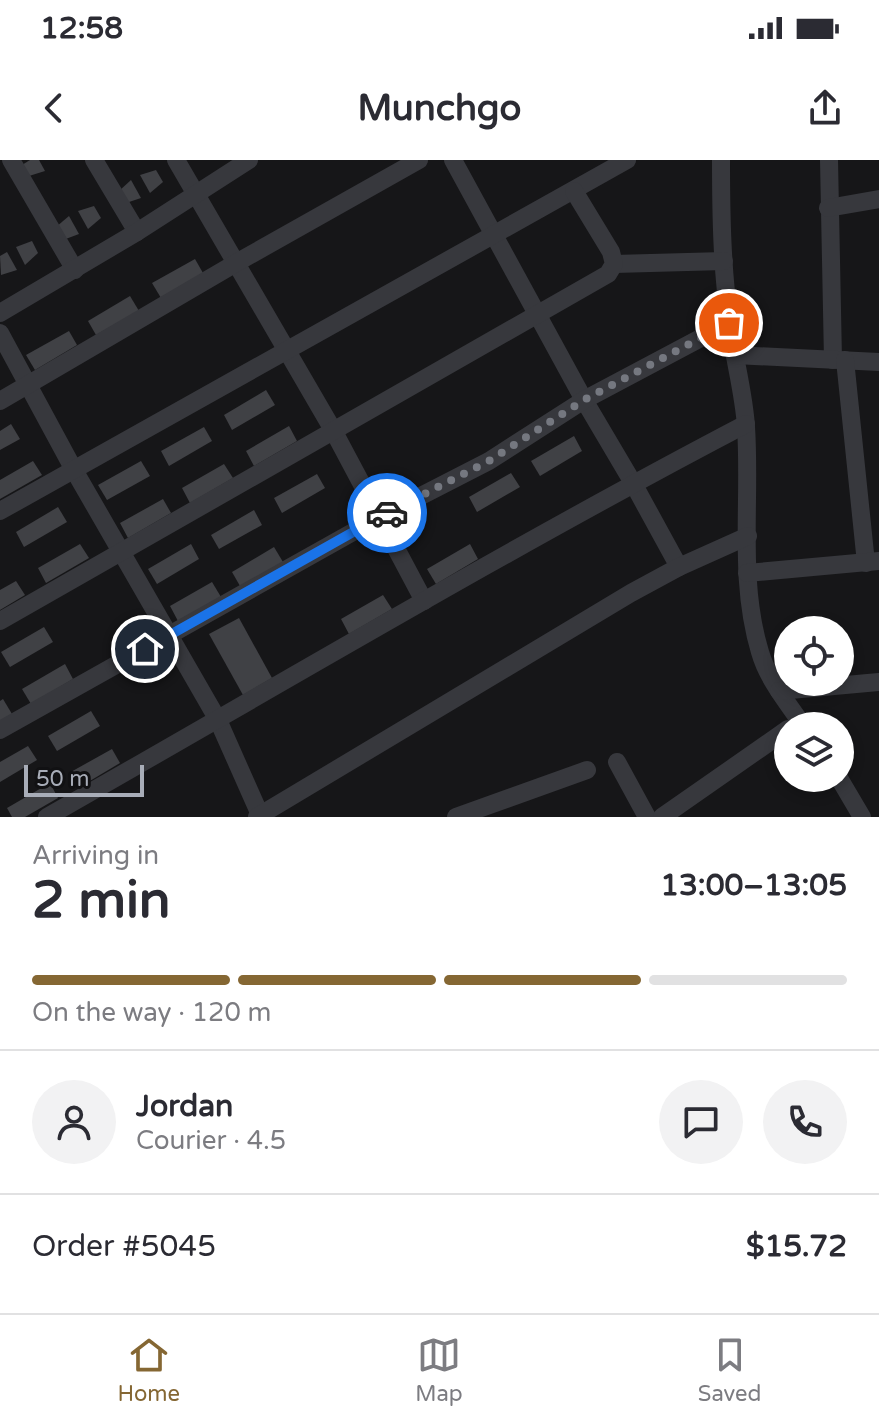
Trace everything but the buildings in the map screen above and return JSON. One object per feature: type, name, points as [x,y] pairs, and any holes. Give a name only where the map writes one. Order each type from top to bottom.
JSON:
[{"type":"street","points":[[11,160],[75,270]]},
{"type":"street","points":[[94,160],[137,232]]},
{"type":"street","points":[[176,160],[333,430],[424,601]]},
{"type":"street","points":[[0,313],[137,232],[249,160]]},
{"type":"street","points":[[0,401],[419,160]]},
{"type":"street","points":[[453,160],[679,567]]},
{"type":"street","points":[[0,511],[627,160]]},
{"type":"street","points":[[721,160],[729,323],[746,424],[747,573],[760,655],[774,682]]},
{"type":"street","points":[[747,573],[872,562],[839,360],[828,208],[829,160]]},
{"type":"street","points":[[0,621],[608,274],[614,264],[611,252],[574,191]]},
{"type":"street","points":[[828,208],[879,199]]},
{"type":"street","points":[[614,264],[724,261]]},
{"type":"street","points":[[0,730],[378,518],[489,461],[584,400],[729,323]]},
{"type":"street","points":[[0,333],[74,470],[218,720],[260,816],[631,593],[748,536]]},
{"type":"street","points":[[735,355],[879,362]]},
{"type":"street","points":[[47,817],[633,483],[746,424]]},
{"type":"street","points":[[854,684],[879,682]]},
{"type":"street","points":[[662,817],[774,740]]},
{"type":"street","points":[[617,762],[647,817]]},
{"type":"street","points":[[456,817],[587,770]]},
{"type":"street","points":[[847,792],[862,817]]},
{"type":"way so far","points":[[387,513],[489,461],[584,400],[729,323]]},
{"type":"route","points":[[145,649],[387,513]]}]
